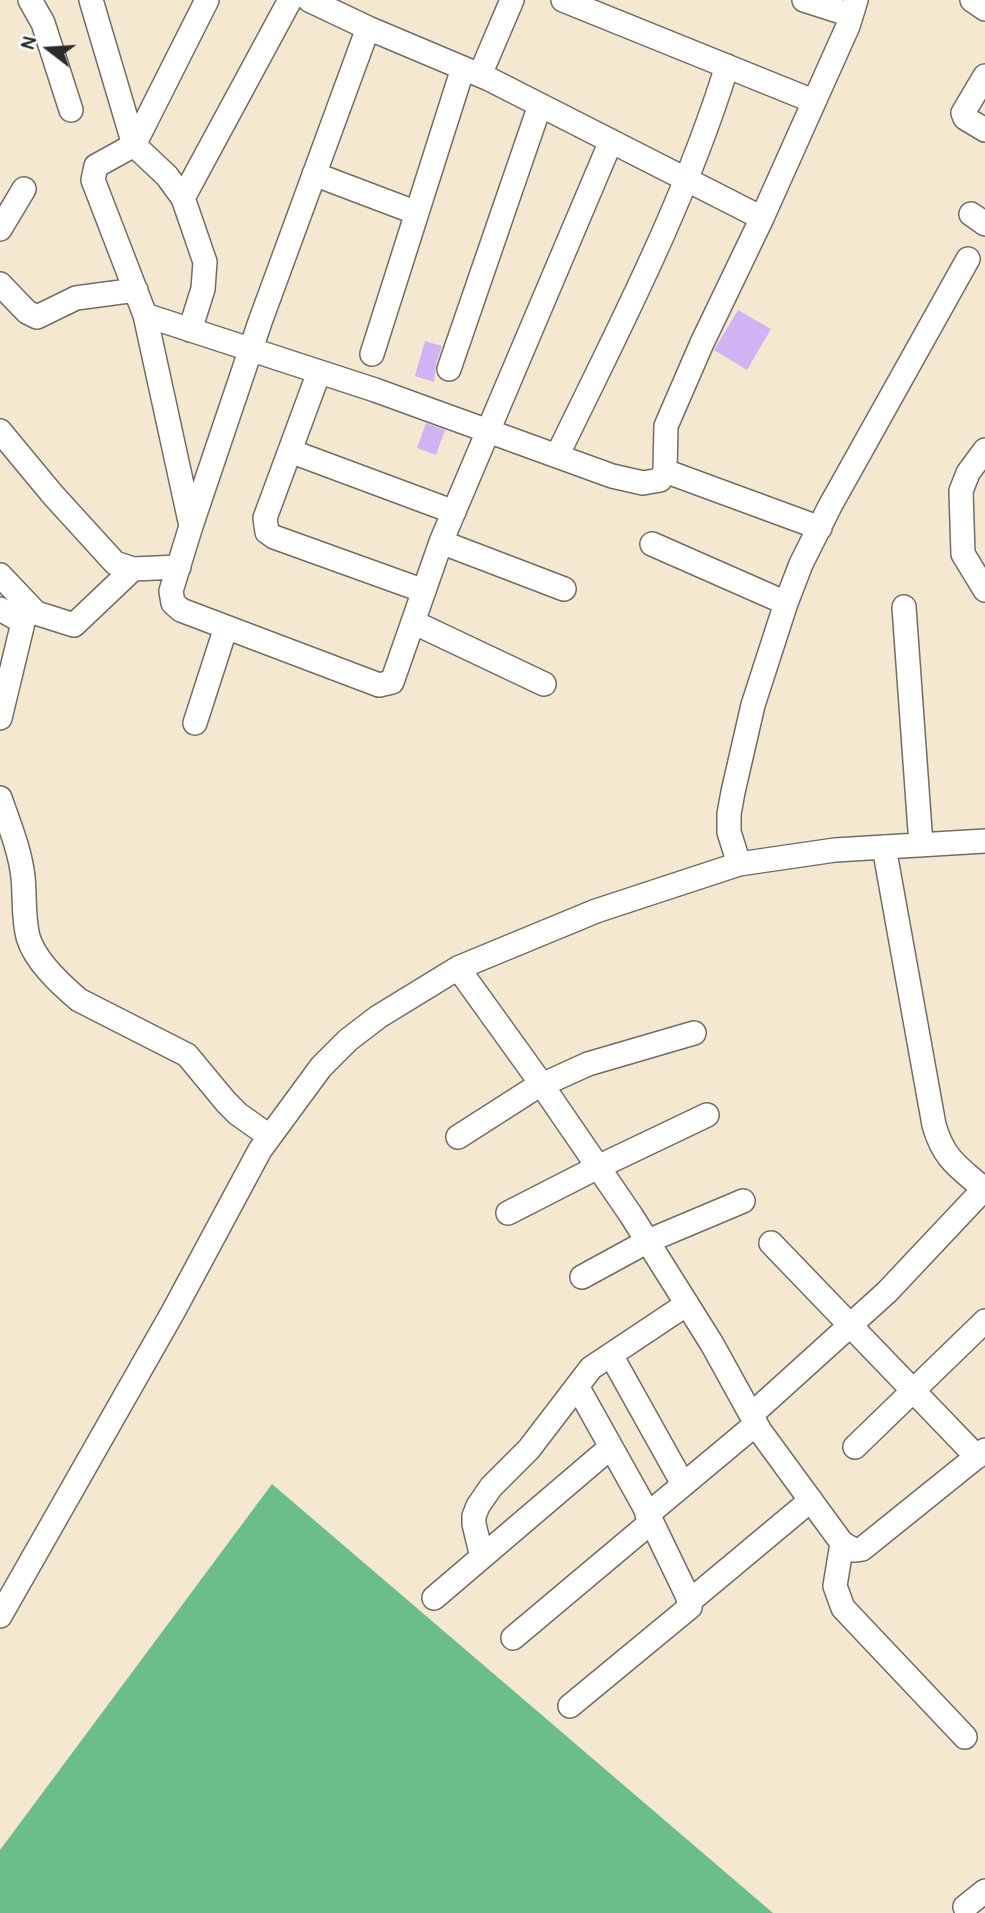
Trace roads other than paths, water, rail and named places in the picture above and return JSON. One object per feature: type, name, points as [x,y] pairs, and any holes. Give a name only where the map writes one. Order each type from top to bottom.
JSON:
[{"type":"street","points":[[30,0],[43,23],[71,110]]},
{"type":"street","points":[[91,0],[134,145],[167,176],[183,198],[205,262],[203,289],[190,330]]},
{"type":"street","points":[[191,526],[145,315],[93,180],[96,166],[134,145],[207,0]]},
{"type":"street","points":[[183,198],[290,0]]},
{"type":"street","points":[[309,0],[471,71],[762,218]]},
{"type":"street","points":[[372,354],[418,213],[471,71],[512,0]]},
{"type":"street","points":[[563,0],[814,101]]},
{"type":"street","points":[[145,315],[319,372],[612,476],[643,483],[660,480],[665,471],[666,426],[702,342],[762,218],[854,8],[804,0]]},
{"type":"street","points":[[972,0],[985,9]]},
{"type":"street","points":[[368,28],[250,349],[191,526],[171,591],[173,603],[180,610],[379,685],[392,682],[441,542],[611,141]]},
{"type":"street","points":[[558,456],[687,180],[727,66]]},
{"type":"street","points":[[984,81],[963,113],[965,118],[985,130]]},
{"type":"street","points":[[449,369],[540,105]]},
{"type":"street","points":[[314,174],[418,213]]},
{"type":"street","points":[[0,229],[24,189]]},
{"type":"street","points":[[738,864],[729,832],[731,803],[754,705],[786,603],[801,564],[820,528],[968,259]]},
{"type":"street","points":[[0,284],[27,312],[37,317],[76,298],[136,290]]},
{"type":"street","points":[[319,372],[265,518],[267,532],[274,537],[424,590]]},
{"type":"street","points":[[0,431],[115,563],[133,569],[179,567]]},
{"type":"street","points":[[985,450],[968,473],[961,491],[963,554],[985,590]]},
{"type":"street","points":[[290,451],[454,512]]},
{"type":"street","points":[[665,471],[820,528]]},
{"type":"street","points":[[441,542],[564,589]]},
{"type":"street","points":[[652,544],[786,603]]},
{"type":"street","points":[[0,609],[43,616],[74,625],[133,569]]},
{"type":"street","points":[[0,575],[25,614],[0,718]]},
{"type":"street","points":[[904,607],[921,845]]},
{"type":"street","points":[[413,622],[544,684]]},
{"type":"street","points":[[195,723],[226,626]]},
{"type":"street","points":[[0,798],[18,852],[23,876],[25,918],[29,939],[37,955],[79,1000],[187,1055],[232,1108],[270,1136]]},
{"type":"street","points":[[0,1616],[173,1312],[260,1150],[321,1067],[348,1040],[378,1017],[458,968],[596,911],[738,864],[835,850],[985,841]]},
{"type":"street","points":[[513,1638],[649,1519],[887,1292],[985,1190],[946,1156],[939,1143],[884,847]]},
{"type":"street","points":[[458,968],[542,1085],[648,1241],[712,1344],[754,1419],[842,1543],[854,1550],[862,1549],[981,1454],[912,1390],[771,1243]]},
{"type":"street","points":[[458,1137],[542,1085],[588,1064],[694,1033]]},
{"type":"street","points":[[508,1213],[707,1115]]},
{"type":"street","points":[[582,1277],[648,1241],[743,1201]]},
{"type":"street","points":[[482,1557],[474,1524],[478,1506],[492,1487],[529,1449],[592,1368],[687,1304]]},
{"type":"street","points":[[855,1447],[985,1321]]},
{"type":"street","points":[[611,1355],[683,1484]]},
{"type":"street","points":[[570,1706],[690,1606],[690,1601],[649,1519],[577,1386]]},
{"type":"street","points":[[433,1598],[611,1447]]},
{"type":"street","points":[[690,1601],[811,1500]]},
{"type":"street","points":[[842,1543],[835,1586],[843,1608],[965,1737]]},
{"type":"street","points":[[965,1907],[985,1891]]}]
